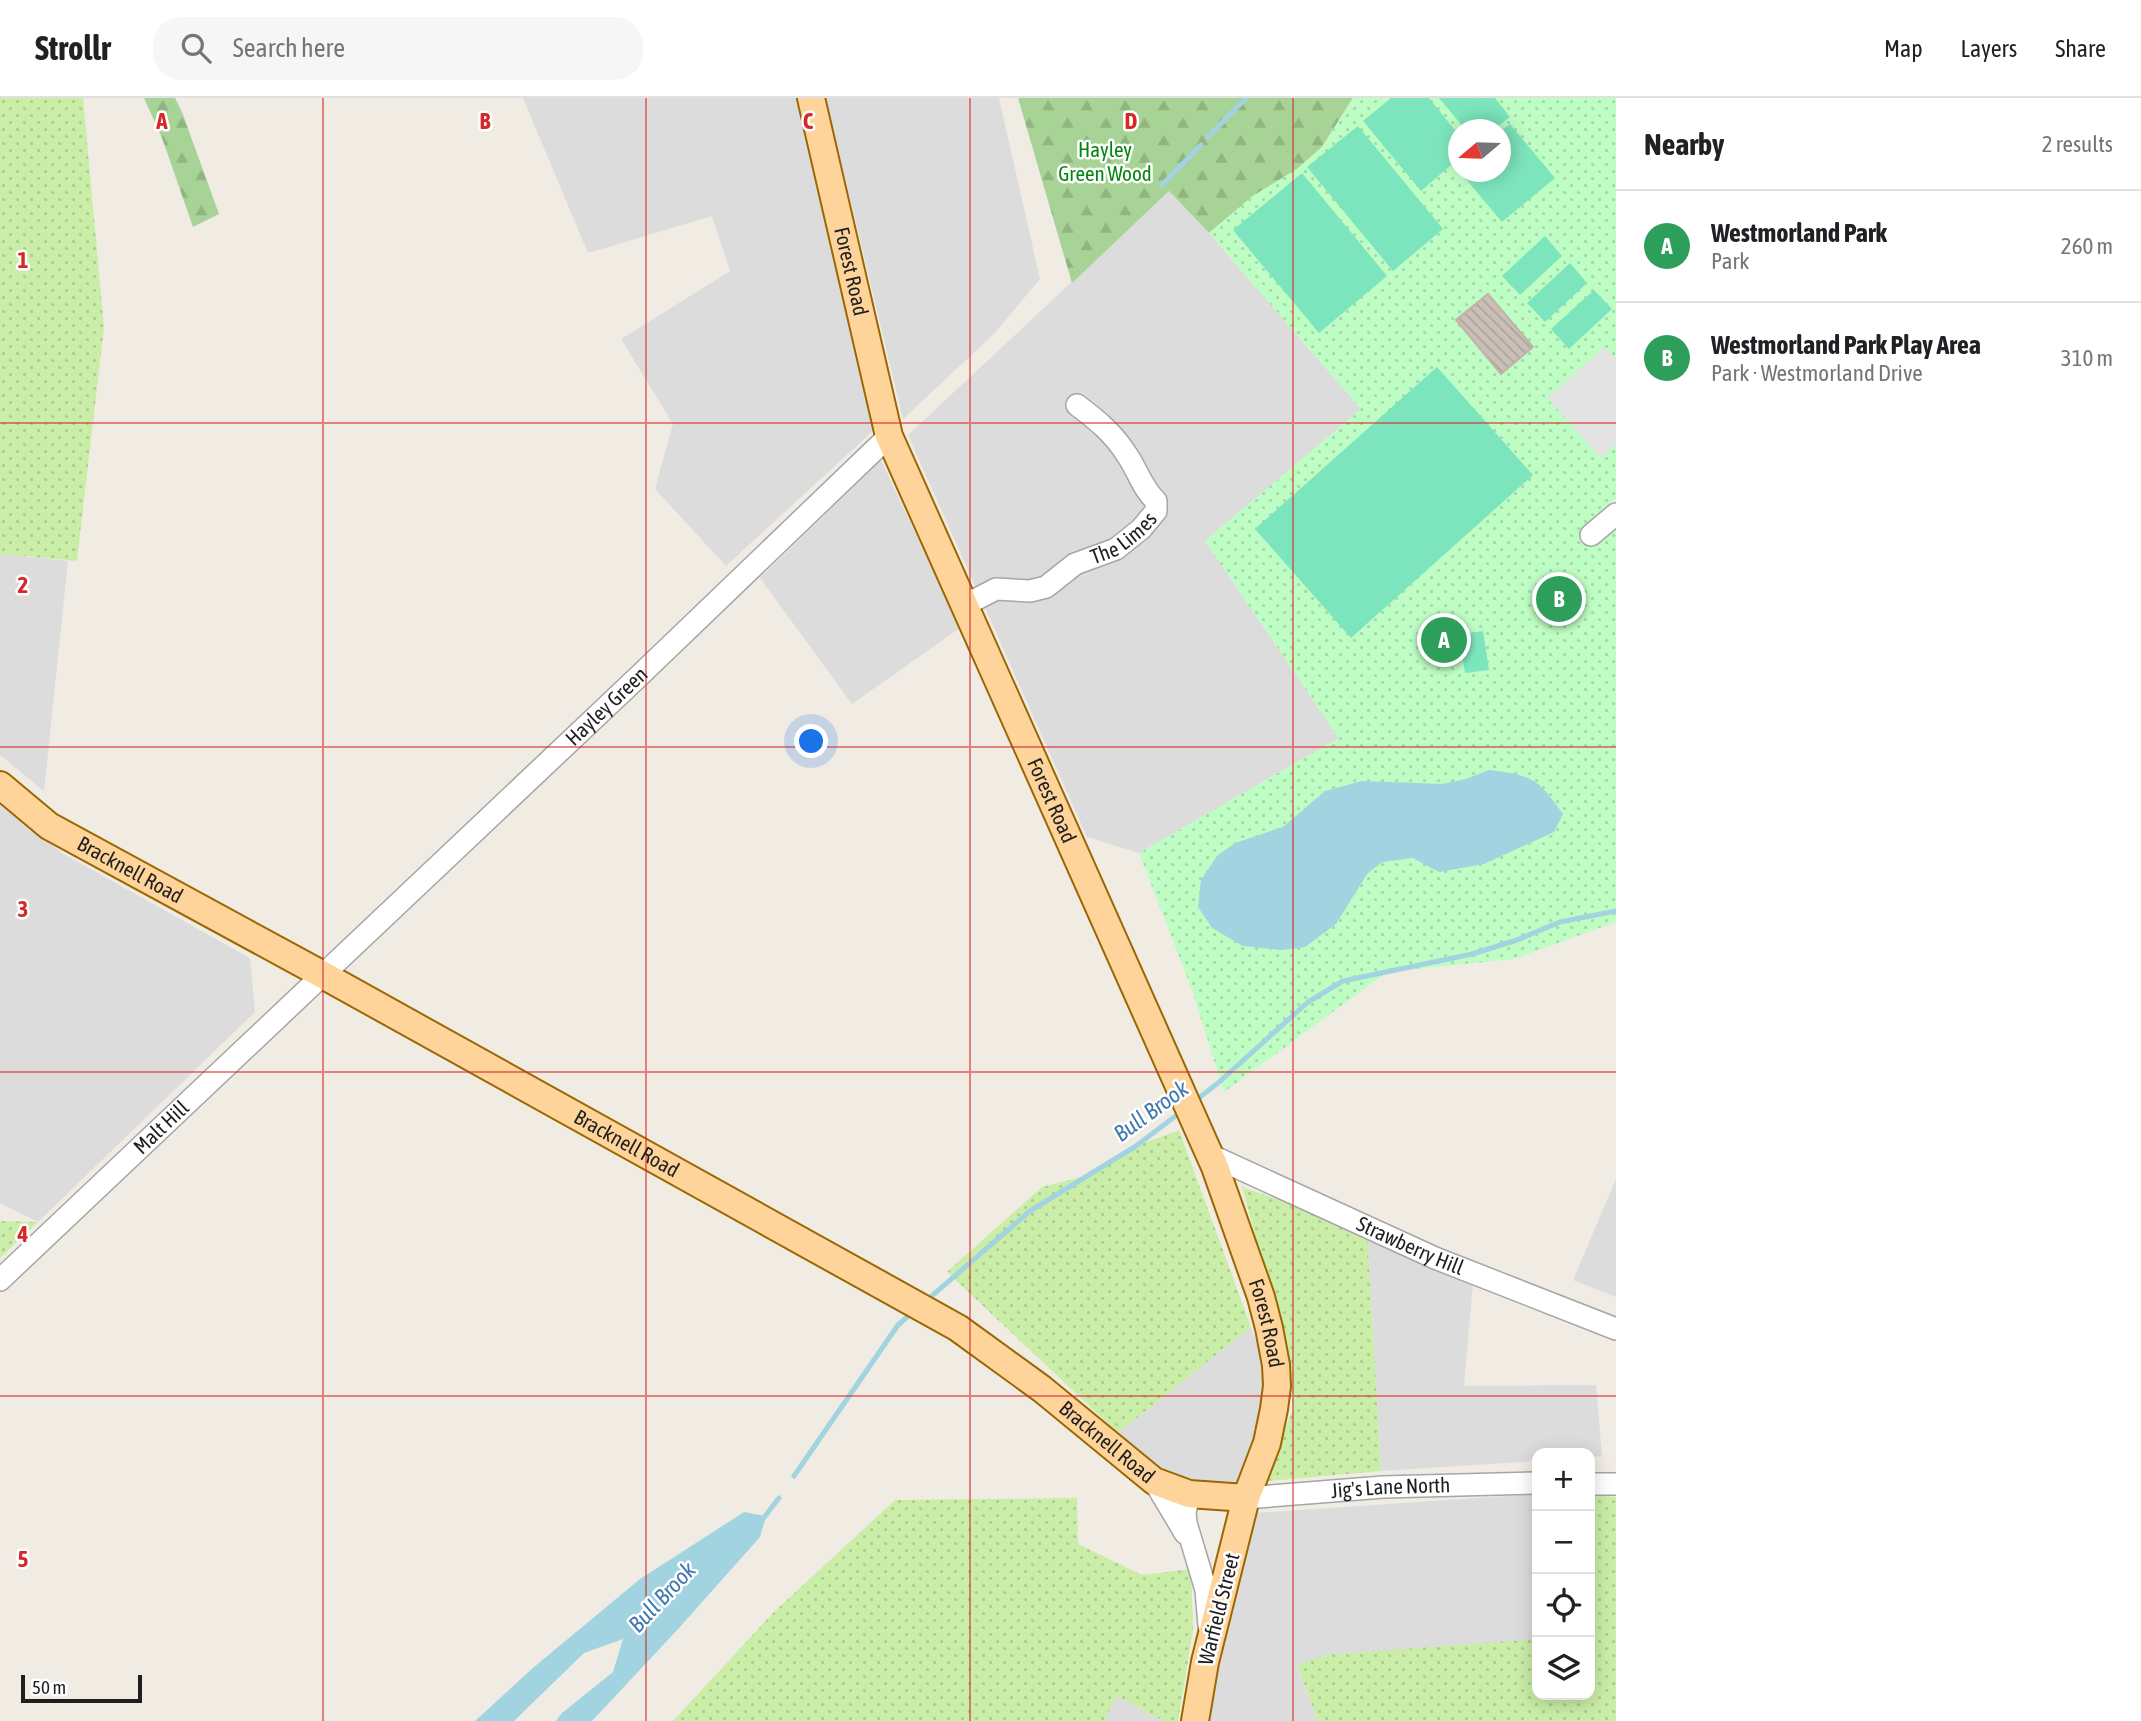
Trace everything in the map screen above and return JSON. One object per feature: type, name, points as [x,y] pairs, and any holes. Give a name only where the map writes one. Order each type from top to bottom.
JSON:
[{"type":"main road","name":"Forest Road","points":[[811,98],[889,436],[1189,1106],[1210,1155],[1261,1297],[1276,1365],[1277,1386],[1269,1432],[1246,1498]]},
{"type":"main road","name":"Bracknell Road","points":[[0,785],[49,826],[958,1328],[1042,1389],[1154,1481],[1189,1494],[1246,1498]]},
{"type":"main road","name":"Warfield Street","points":[[1195,1721],[1209,1646],[1246,1498]]},
{"type":"street","name":"The Limes","points":[[965,605],[996,589],[1030,591],[1046,587],[1075,564],[1116,549],[1141,529],[1156,511],[1156,501],[1142,484],[1118,440],[1077,405]]},
{"type":"street","name":"Hayley Green","points":[[323,975],[889,436]]},
{"type":"street","points":[[1591,536],[1616,514]]},
{"type":"street","name":"Malt Hill","points":[[0,1280],[323,975]]},
{"type":"street","name":"Strawberry Hill","points":[[1210,1155],[1435,1258],[1616,1329]]},
{"type":"street","points":[[1154,1481],[1192,1544]]},
{"type":"street","name":"Jig's Lane North","points":[[1246,1498],[1383,1487],[1532,1483]]},
{"type":"street","points":[[1595,1484],[1616,1484]]},
{"type":"street","points":[[1189,1494],[1185,1513],[1210,1612],[1209,1646]]},
{"type":"shaded area","points":[[523,98],[797,98],[875,429],[726,566],[655,489],[673,424],[621,339],[730,271],[712,216],[588,253]]},
{"type":"shaded area","points":[[826,98],[999,98],[1040,279],[994,334],[903,419]]},
{"type":"shaded area","points":[[1169,191],[1209,233],[1361,409],[1205,541],[1339,738],[1139,853],[1087,837],[908,435]]},
{"type":"shaded area","points":[[1605,347],[1616,359],[1616,444],[1601,458],[1547,398]]},
{"type":"shaded area","points":[[881,460],[960,628],[852,704],[760,578]]},
{"type":"shaded area","points":[[0,554],[68,561],[44,791],[0,755]]},
{"type":"shaded area","points":[[0,803],[62,853],[250,958],[255,1012],[38,1222],[0,1203]]},
{"type":"shaded area","points":[[1616,1179],[1616,1297],[1573,1280]]},
{"type":"shaded area","points":[[1367,1230],[1474,1271],[1464,1386],[1596,1385],[1602,1456],[1595,1457],[1595,1448],[1532,1448],[1532,1461],[1381,1471]]},
{"type":"shaded area","points":[[1251,1327],[1264,1366],[1261,1411],[1239,1488],[1184,1486],[1154,1470],[1118,1433]]},
{"type":"shaded area","points":[[1532,1494],[1532,1640],[1297,1666],[1318,1721],[1209,1721],[1218,1661],[1255,1513]]},
{"type":"shaded area","points":[[1117,1696],[1163,1721],[1104,1721]]},
{"type":"green space","points":[[0,98],[83,98],[104,327],[77,561],[0,554]]},
{"type":"green space","points":[[144,98],[175,98],[219,214],[193,227],[162,138]]},
{"type":"green space","name":"Hayley Green Wood","points":[[1018,98],[1353,98],[1322,147],[1297,169],[1253,196],[1209,233],[1169,191],[1072,283]]},
{"type":"green space","points":[[1353,98],[1616,98],[1616,498],[1605,508],[1616,519],[1616,922],[1514,959],[1387,972],[1224,1092],[1192,990],[1139,853],[1339,738],[1205,541],[1361,409],[1209,233],[1253,196],[1297,169],[1322,147]]},
{"type":"green space","points":[[1391,98],[1429,98],[1448,122],[1448,168],[1421,191],[1363,121]]},
{"type":"green space","points":[[1439,98],[1495,98],[1510,117],[1507,119],[1457,119]]},
{"type":"green space","points":[[1511,125],[1555,178],[1502,222],[1468,182],[1511,182]]},
{"type":"green space","points":[[1358,126],[1443,229],[1393,271],[1307,167]]},
{"type":"green space","points":[[1302,173],[1387,276],[1319,333],[1233,230]]},
{"type":"green space","points":[[1545,236],[1562,256],[1520,295],[1502,276]]},
{"type":"green space","points":[[1570,263],[1587,283],[1545,322],[1527,303]]},
{"type":"green space","points":[[1594,290],[1612,309],[1569,349],[1551,329]]},
{"type":"green space","points":[[1437,367],[1533,475],[1351,638],[1255,529]]},
{"type":"green space","points":[[1483,631],[1489,670],[1465,673],[1459,635]]},
{"type":"green space","points":[[1179,1130],[1251,1327],[1118,1433],[947,1272],[1042,1187],[1097,1173],[1136,1146]]},
{"type":"green space","points":[[1242,1187],[1367,1230],[1381,1471],[1266,1481],[1293,1408],[1291,1366]]},
{"type":"green space","points":[[0,1221],[38,1222],[0,1258]]},
{"type":"green space","points":[[1595,1495],[1616,1497],[1616,1721],[1318,1721],[1297,1665],[1325,1655],[1532,1639],[1532,1700],[1595,1700]]},
{"type":"green space","points":[[1077,1498],[1078,1544],[1142,1575],[1191,1569],[1193,1630],[1178,1721],[1163,1721],[1117,1696],[1104,1721],[673,1721],[774,1612],[895,1500]]},
{"type":"water","points":[[1489,770],[1516,774],[1540,786],[1563,814],[1554,832],[1484,864],[1439,872],[1413,858],[1382,862],[1367,874],[1336,924],[1305,947],[1281,950],[1243,946],[1212,928],[1198,907],[1201,880],[1217,856],[1235,843],[1283,827],[1325,791],[1362,781],[1442,784]]},
{"type":"water","points":[[744,1512],[766,1516],[760,1537],[592,1721],[556,1721],[562,1713],[613,1672],[623,1639],[584,1653],[514,1721],[475,1721],[534,1667],[640,1579]]},
{"type":"building","points":[[1488,294],[1533,347],[1501,374],[1456,320]]},
{"type":"waterway","points":[[1208,137],[1246,98]]},
{"type":"waterway","points":[[1162,185],[1201,145]]},
{"type":"waterway","name":"Bull Brook","points":[[1196,1100],[1308,1002],[1343,981],[1472,954],[1517,940],[1560,922],[1616,911]]},
{"type":"waterway","name":"Bull Brook","points":[[927,1300],[1030,1211],[1136,1146],[1182,1111]]},
{"type":"waterway","name":"Bull Brook","points":[[794,1476],[898,1325],[914,1311]]},
{"type":"waterway","name":"Bull Brook","points":[[762,1520],[779,1498]]},
{"type":"place","name":"Westmorland Park Play Area","points":[[1559,599]]},
{"type":"place","name":"Westmorland Park","points":[[1444,640]]}]
